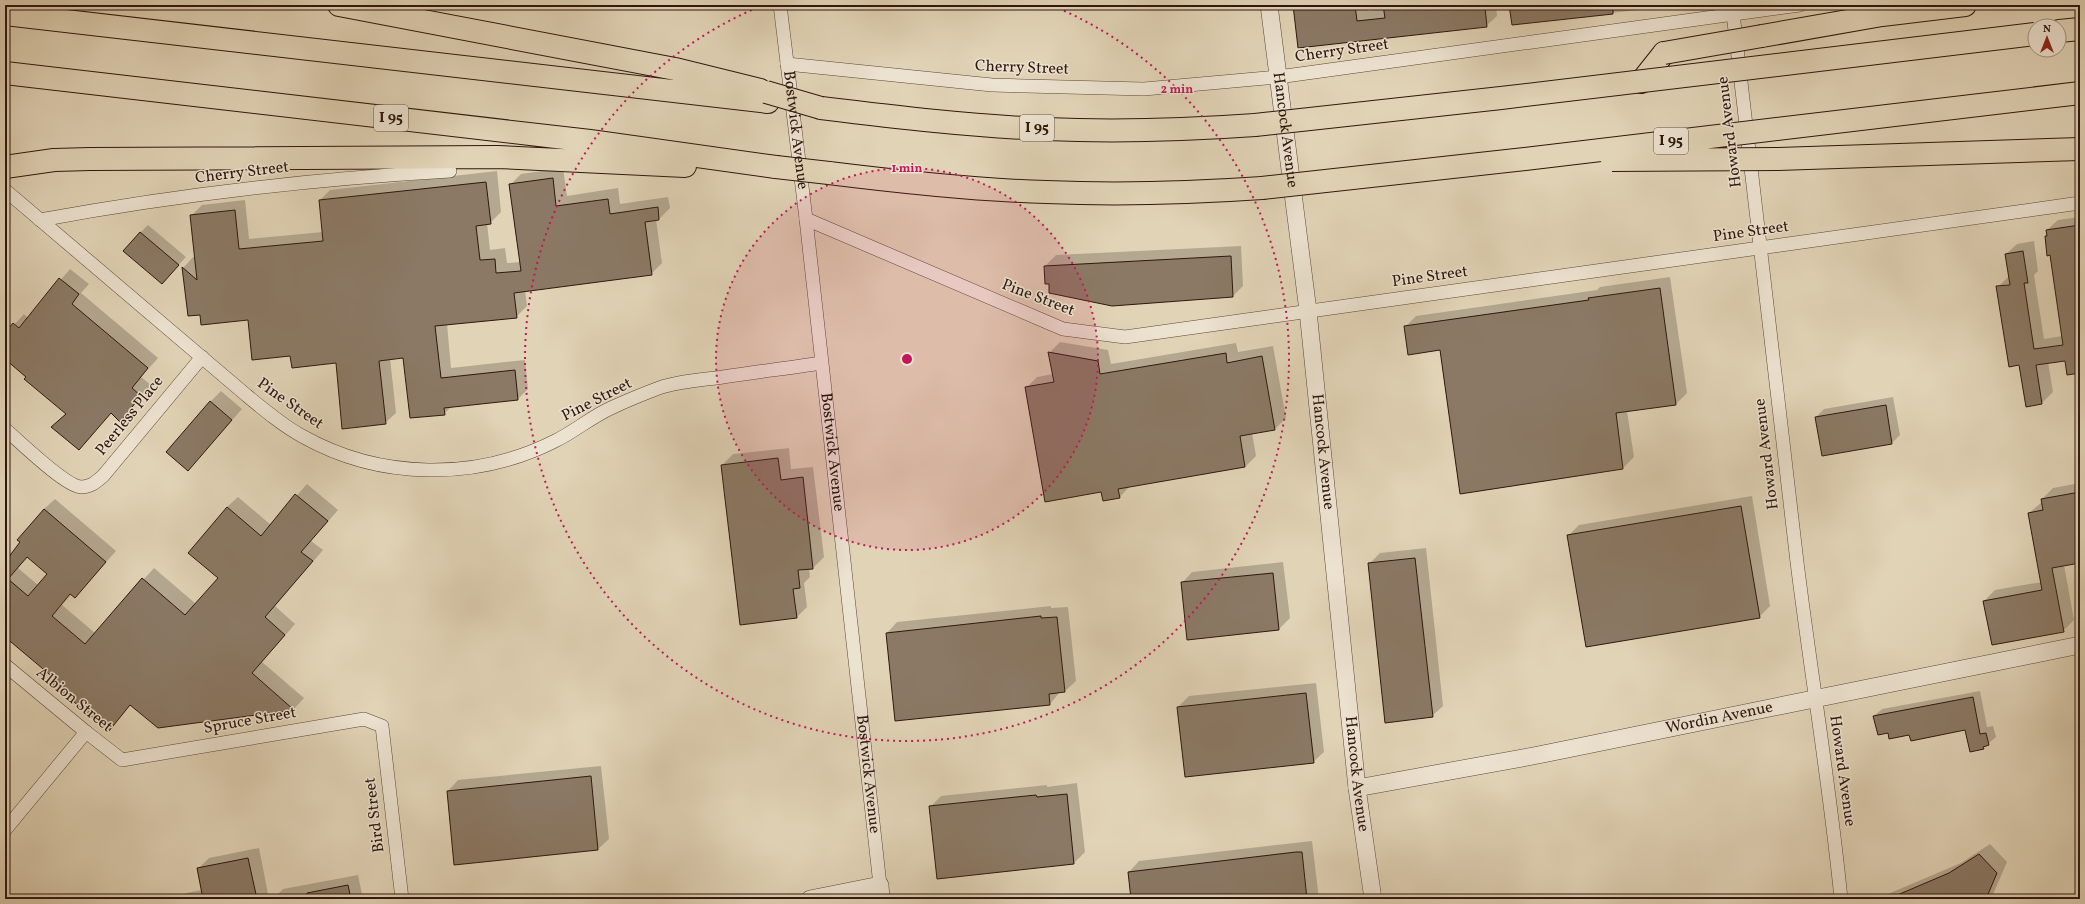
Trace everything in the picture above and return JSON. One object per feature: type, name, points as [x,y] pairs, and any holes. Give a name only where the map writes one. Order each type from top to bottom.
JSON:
[{"type":"highway","points":[[339,5],[720,79],[767,97]]},
{"type":"highway","points":[[1641,82],[1664,53],[1882,15],[1965,5]]},
{"type":"highway","points":[[10,15],[767,97]]},
{"type":"highway","points":[[2067,30],[2080,29]]},
{"type":"highway","name":"I 95","points":[[767,97],[821,108],[930,120],[1045,129],[1159,130],[1255,125],[1641,82],[2027,35]]},
{"type":"highway","name":"I 95","points":[[5,73],[582,140],[776,167],[932,184],[1046,192],[1163,193],[1262,188],[1525,159],[2080,93]]},
{"type":"highway","points":[[1525,159],[1666,161],[1777,159],[2080,149]]},
{"type":"highway","points":[[5,167],[48,161],[90,159],[482,157],[545,158],[648,165],[776,167]]},
{"type":"street","name":"Bostwick Avenue","points":[[780,5],[806,219],[880,892]]},
{"type":"street","name":"Hancock Avenue","points":[[1269,5],[1308,311],[1357,788],[1373,899]]},
{"type":"street","name":"Cherry Street","points":[[786,64],[936,81],[1049,88],[1144,89],[1278,77],[1733,10],[1800,5]]},
{"type":"street","name":"Howard Avenue","points":[[1733,10],[1814,697],[1832,815],[1841,899]]},
{"type":"street","name":"Cherry Street","points":[[40,220],[125,205],[267,187],[389,175],[450,172]]},
{"type":"street","name":"Pine Street","points":[[5,190],[254,401],[303,436],[342,454],[370,463],[395,468],[456,470],[509,460],[555,441],[610,408],[661,388],[697,380],[821,363]]},
{"type":"street","name":"Pine Street","points":[[806,219],[1063,329],[1124,337],[2080,203]]},
{"type":"street","name":"Peerless Place","points":[[5,429],[64,479],[79,487],[88,486],[103,476],[202,357]]},
{"type":"street","name":"Wordin Avenue","points":[[1357,788],[1533,756],[1814,697],[2080,645]]},
{"type":"street","name":"Albion Street","points":[[5,665],[122,760]]},
{"type":"street","name":"Spruce Street","points":[[122,760],[364,719],[382,726]]},
{"type":"street","name":"Bird Street","points":[[382,726],[402,899]]},
{"type":"street","points":[[5,830],[86,732]]},
{"type":"street","points":[[810,899],[880,892]]},
{"type":"building","points":[[1293,5],[1355,5],[1357,21],[1385,18],[1383,5],[1472,5],[1473,9],[1485,7],[1487,27],[1298,48]]},
{"type":"building","points":[[1509,5],[1613,5],[1613,14],[1512,25]]},
{"type":"building","points":[[553,178],[556,206],[608,199],[610,214],[658,207],[659,220],[645,222],[652,275],[514,293],[517,318],[435,326],[441,378],[515,370],[518,400],[444,408],[445,415],[410,418],[403,358],[379,361],[386,424],[342,429],[336,363],[292,368],[290,356],[252,360],[248,320],[201,325],[200,315],[188,316],[182,267],[197,280],[190,215],[235,210],[239,249],[323,241],[319,200],[486,182],[491,224],[476,226],[480,260],[495,259],[496,273],[521,271],[509,184]]},
{"type":"building","points":[[2080,225],[2080,373],[2067,375],[2065,361],[2036,365],[2042,404],[2026,407],[2019,365],[2009,367],[1996,286],[2010,285],[2005,254],[2023,251],[2028,283],[2024,283],[2034,349],[2063,345],[2050,255],[2047,256],[2045,236],[2047,236],[2046,230]]},
{"type":"building","points":[[140,232],[179,265],[162,284],[123,251]]},
{"type":"building","points":[[1231,256],[1233,297],[1112,306],[1049,293],[1049,284],[1045,284],[1044,266]]},
{"type":"building","points":[[59,278],[79,294],[72,304],[148,368],[132,388],[141,396],[120,422],[111,413],[79,450],[51,427],[66,414],[24,379],[26,377],[5,359],[5,333],[13,323],[19,328]]},
{"type":"building","points":[[1660,288],[1676,405],[1616,413],[1623,469],[1460,494],[1440,350],[1408,355],[1404,326],[1589,300],[1588,298]]},
{"type":"building","points":[[1048,352],[1098,361],[1100,374],[1226,353],[1227,363],[1262,356],[1275,430],[1240,436],[1245,467],[1118,489],[1120,498],[1103,501],[1101,492],[1045,502],[1025,387],[1054,382]]},
{"type":"building","points":[[210,401],[232,420],[188,471],[166,452]]},
{"type":"building","points":[[1886,405],[1892,444],[1822,456],[1815,417]]},
{"type":"building","points":[[778,458],[781,480],[803,477],[813,569],[798,570],[800,588],[793,589],[797,618],[740,625],[721,465]]},
{"type":"building","points":[[2080,492],[2080,563],[2052,568],[2064,632],[1992,645],[1983,601],[2042,590],[2028,513],[2043,510],[2041,499]]},
{"type":"building","points":[[295,494],[328,521],[301,552],[313,561],[265,617],[285,635],[252,673],[294,710],[158,728],[130,705],[109,731],[51,683],[55,679],[5,637],[5,562],[20,542],[17,540],[44,509],[106,562],[75,598],[70,594],[52,616],[85,644],[142,578],[185,615],[218,578],[188,553],[227,507],[261,536]],"holes":[[[27,557],[47,574],[28,596],[8,579]]]},
{"type":"building","points":[[1741,506],[1760,618],[1586,647],[1567,535]]},
{"type":"building","points":[[1415,558],[1433,717],[1385,723],[1368,563]]},
{"type":"building","points":[[1273,573],[1279,630],[1187,640],[1181,582]]},
{"type":"building","points":[[1041,616],[1041,618],[1057,617],[1065,692],[1049,694],[1050,705],[895,721],[886,633]]},
{"type":"building","points":[[1306,693],[1314,763],[1185,777],[1177,707]]},
{"type":"building","points":[[1973,697],[1980,734],[1986,733],[1989,745],[1983,747],[1984,749],[1970,752],[1965,730],[1911,741],[1909,735],[1889,739],[1888,733],[1878,735],[1873,716]]},
{"type":"building","points":[[591,776],[598,850],[454,865],[447,791]]},
{"type":"building","points":[[1067,794],[1074,864],[937,879],[929,806],[1036,795],[1037,797]]},
{"type":"building","points":[[1302,852],[1307,899],[1131,899],[1128,872]]},
{"type":"building","points":[[1979,854],[1997,873],[1986,899],[1888,899],[1949,873]]},
{"type":"building","points":[[248,858],[257,899],[203,899],[197,868]]},
{"type":"building","points":[[348,885],[351,899],[307,899],[307,893]]}]
